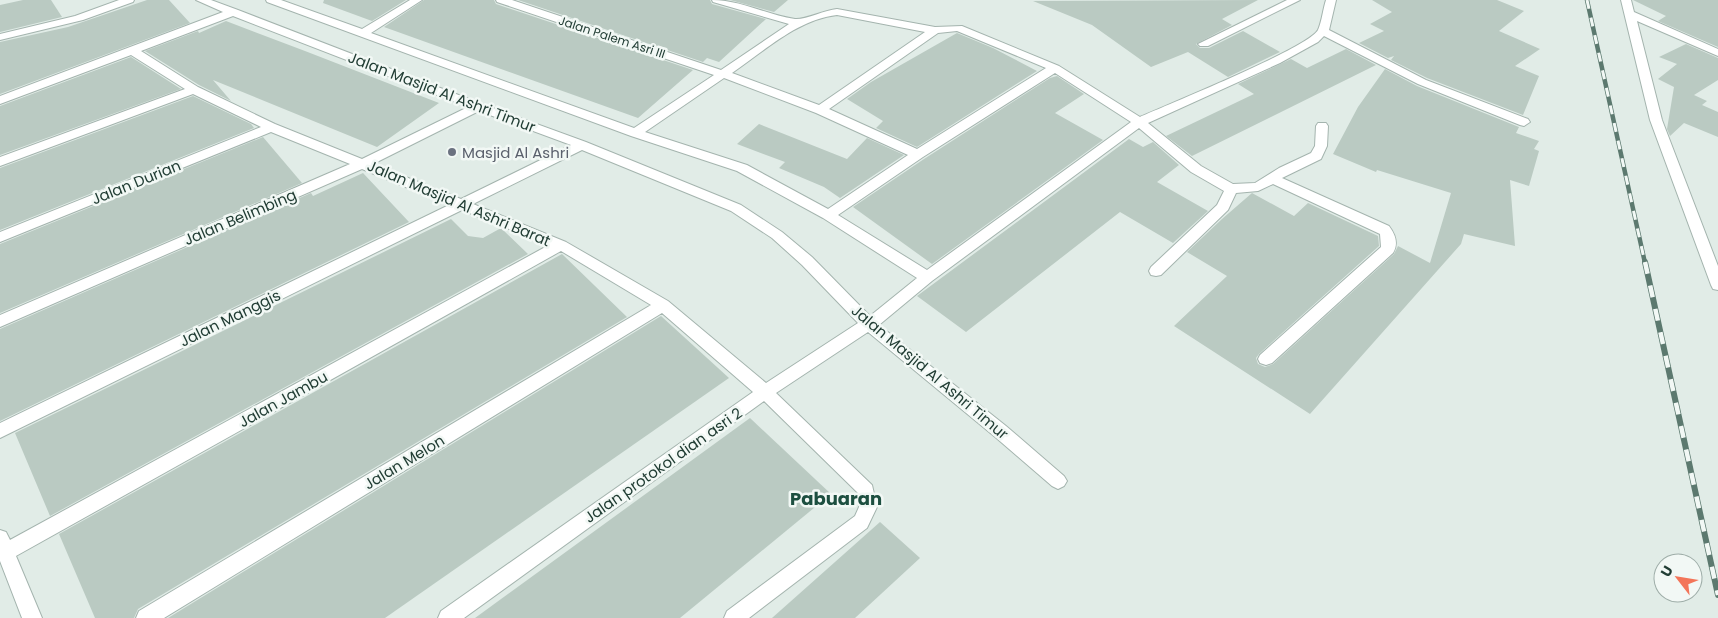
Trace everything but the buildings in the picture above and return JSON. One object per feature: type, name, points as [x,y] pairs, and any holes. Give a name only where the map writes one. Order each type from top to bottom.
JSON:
[{"type":"street","points":[[0,37],[79,18],[129,0]]},
{"type":"street","name":"Jalan Masjid Al Ashri Timur","points":[[201,0],[582,145],[736,208],[777,235],[808,261],[1058,481]]},
{"type":"street","points":[[271,0],[635,134],[742,168],[828,215],[927,277]]},
{"type":"street","points":[[362,34],[417,0]]},
{"type":"street","name":"Jalan Palem Asri III","points":[[501,0],[723,74],[820,110],[918,154]]},
{"type":"street","points":[[717,0],[798,23]]},
{"type":"street","points":[[1204,44],[1296,0]]},
{"type":"street","points":[[1331,0],[1323,31],[1422,82],[1524,122]]},
{"type":"street","points":[[1626,0],[1656,120],[1718,285]]},
{"type":"street","points":[[0,100],[234,12]]},
{"type":"street","points":[[635,134],[798,23],[827,12],[837,12],[935,30],[958,28],[1055,68],[1140,122],[1196,169],[1231,189],[1258,187],[1284,171],[1316,156],[1322,146],[1322,126]]},
{"type":"street","points":[[1631,14],[1718,53]]},
{"type":"street","points":[[820,110],[935,30]]},
{"type":"street","name":"Jalan protokol dian asri 2","points":[[448,618],[766,392],[875,321],[927,277],[1140,122],[1276,61],[1314,40],[1323,31]]},
{"type":"street","name":"Jalan Masjid Al Ashri Barat","points":[[131,50],[194,90],[271,126],[561,245],[662,306],[766,392],[866,490],[868,507],[861,522],[734,618]]},
{"type":"street","points":[[828,215],[918,154],[1055,68]]},
{"type":"street","points":[[0,162],[194,90]]},
{"type":"street","name":"Jalan Belimbing","points":[[0,321],[364,163],[478,107]]},
{"type":"street","name":"Jalan Durian","points":[[0,237],[271,126]]},
{"type":"street","name":"Jalan Manggis","points":[[0,431],[582,145]]},
{"type":"street","points":[[1266,359],[1388,249],[1389,244],[1389,239],[1384,229],[1273,179]]},
{"type":"street","points":[[1156,271],[1223,207],[1231,189]]},
{"type":"street","name":"Jalan Jambu","points":[[3,545],[561,245]]},
{"type":"street","name":"Jalan Melon","points":[[146,618],[662,306]]},
{"type":"street","points":[[3,545],[32,618]]},
{"type":"railway","points":[[1587,0],[1645,263]]},
{"type":"railway","points":[[1645,262],[1718,595]]},
{"type":"place","name":"Masjid Al Ashri","points":[[452,152]]},
{"type":"district","name":"Pabuaran","points":[[836,498]]}]
